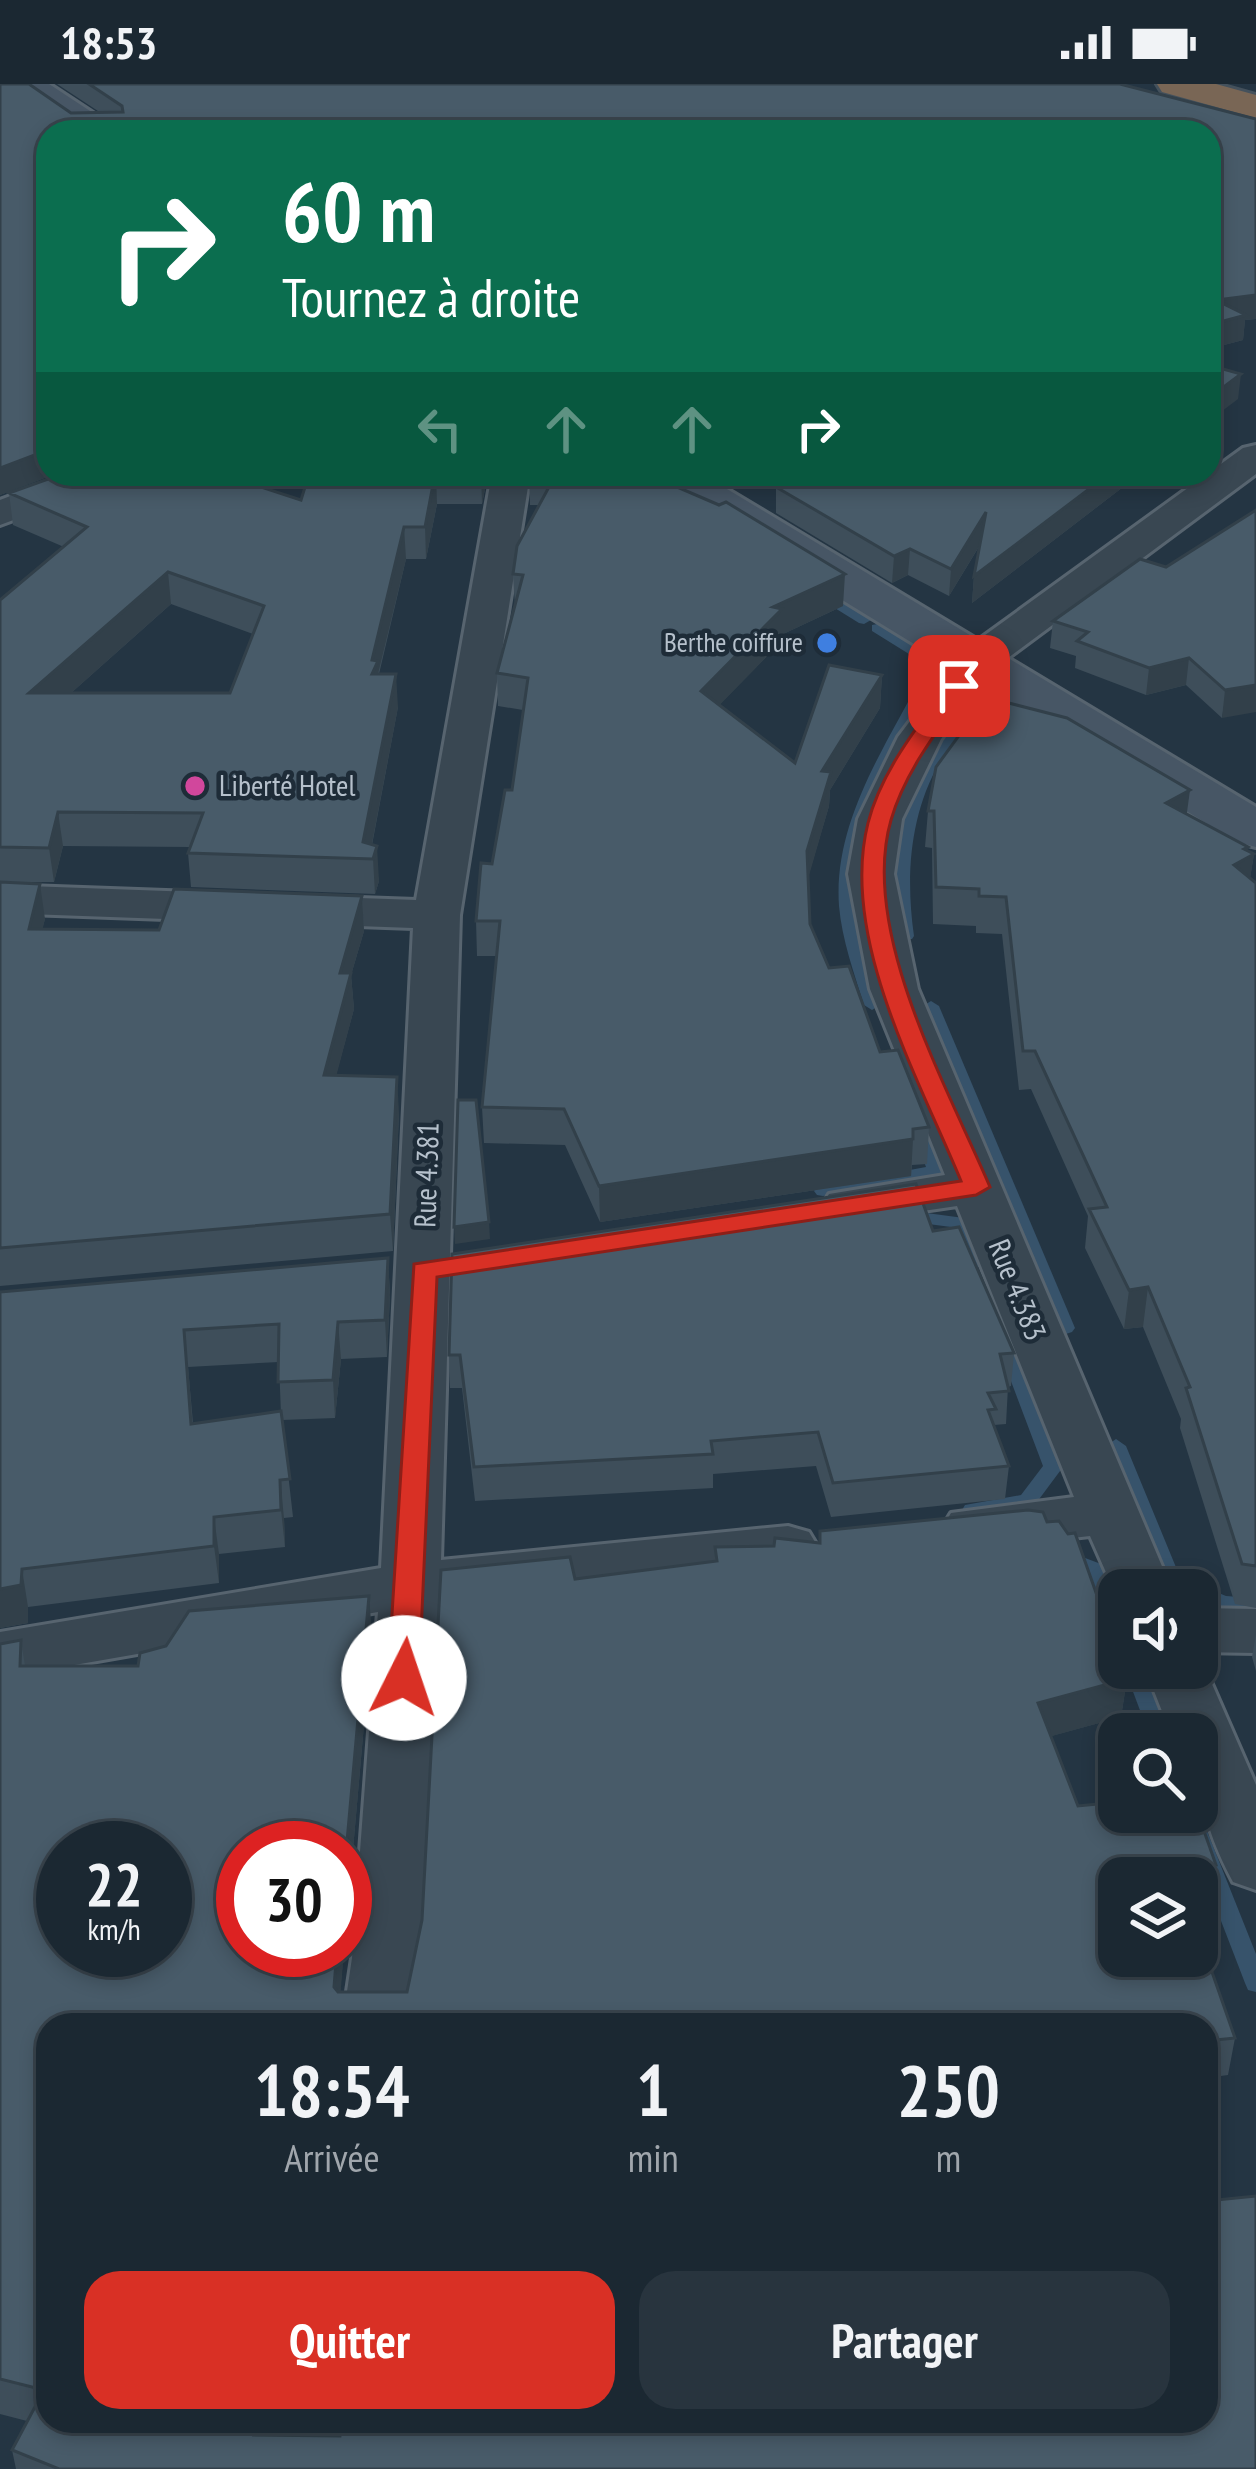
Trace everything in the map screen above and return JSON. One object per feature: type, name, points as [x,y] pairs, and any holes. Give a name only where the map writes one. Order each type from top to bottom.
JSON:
[{"type":"highway","points":[[1175,84],[1256,107]]},
{"type":"highway","points":[[1131,90],[1256,126]]},
{"type":"main road","points":[[23,84],[83,120]]},
{"type":"main road","points":[[689,486],[1256,830]]},
{"type":"street","name":"Rue 4.383","points":[[1221,482],[1256,456]]},
{"type":"street","points":[[0,512],[70,486]]},
{"type":"street","name":"Rue 4.381","points":[[378,2013],[386,1958],[410,1586],[437,915],[509,486]]},
{"type":"street","name":"Rue 4.383","points":[[1132,1569],[894,989],[871,874],[880,819],[920,737],[978,660],[1215,486]]},
{"type":"street","points":[[0,899],[437,915]]},
{"type":"street","points":[[792,1215],[976,1187]]},
{"type":"street","points":[[921,1533],[1107,1514]]},
{"type":"street","points":[[0,1655],[410,1586],[851,1540]]},
{"type":"street","points":[[1218,1630],[1256,1631]]},
{"type":"street","points":[[1185,1689],[1256,1864]]},
{"type":"street","points":[[302,2469],[311,2433]]},
{"type":"building","points":[[0,84],[29,84],[71,113],[123,112],[122,106],[89,84],[1120,84],[1256,119],[1256,295],[1221,299],[1221,120],[36,120],[36,454],[0,468]]},
{"type":"building","points":[[1221,302],[1246,315],[1221,322]]},
{"type":"building","points":[[1221,368],[1241,374],[1221,389]]},
{"type":"building","points":[[36,483],[258,486],[301,500],[305,487],[433,486],[425,527],[404,527],[372,660],[378,661],[372,674],[396,674],[363,842],[377,846],[373,859],[188,853],[203,813],[58,812],[49,848],[0,847],[0,600],[87,527],[9,493]],"holes":[[[168,572],[264,606],[230,693],[29,693]]]},
{"type":"building","points":[[550,486],[675,486],[719,505],[726,502],[845,574],[773,607],[782,609],[701,691],[795,763],[829,665],[882,675],[822,771],[831,772],[807,851],[810,924],[829,968],[849,966],[880,1052],[898,1050],[929,1127],[913,1129],[913,1139],[599,1186],[564,1109],[482,1107],[500,921],[476,921],[481,863],[492,864],[505,790],[512,790],[528,678],[497,673],[523,575],[513,574],[517,546]]},
{"type":"building","points":[[1093,486],[974,576],[986,512],[951,569],[910,549],[894,556],[776,487]]},
{"type":"building","points":[[1256,510],[1256,685],[1225,690],[1189,658],[1149,668],[1077,641],[1088,632],[1053,621],[1140,559],[1166,567]]},
{"type":"building","points":[[993,699],[1067,718],[1190,790],[1166,803],[1254,854],[1234,865],[1256,883],[1256,1566],[1242,1564],[1186,1388],[1190,1387],[1148,1287],[1129,1290],[1089,1209],[1107,1207],[1035,1051],[1023,1051],[1006,897],[979,896],[979,889],[936,887],[934,811],[928,811],[936,767],[979,708]]},
{"type":"building","points":[[0,882],[40,884],[29,929],[159,930],[174,889],[362,896],[340,973],[351,973],[324,1075],[397,1077],[390,1214],[0,1248]]},
{"type":"building","points":[[458,1100],[476,1100],[489,1222],[454,1227]]},
{"type":"building","points":[[916,1184],[933,1231],[959,1227],[1014,1353],[1000,1354],[1009,1391],[988,1393],[996,1409],[988,1410],[1009,1466],[833,1483],[818,1432],[711,1441],[713,1454],[474,1467],[460,1355],[449,1355],[452,1254]]},
{"type":"building","points":[[388,1258],[385,1320],[338,1322],[333,1380],[278,1382],[279,1324],[184,1330],[191,1424],[281,1411],[290,1479],[280,1480],[281,1510],[214,1517],[214,1546],[22,1569],[21,1585],[0,1589],[0,1292]]},
{"type":"building","points":[[1028,1510],[1043,1512],[1047,1522],[1059,1521],[1068,1534],[1075,1533],[1098,1598],[1098,1687],[1038,1703],[1078,1806],[1098,1804],[1098,1833],[1205,1833],[1213,1857],[1098,1857],[1098,1977],[1214,1977],[1235,2038],[1218,2040],[1218,2013],[36,2013],[36,2388],[0,2379],[0,1644],[21,1640],[20,1666],[138,1666],[140,1653],[166,1646],[189,1611],[369,1596],[349,1821],[216,1821],[216,1977],[335,1977],[338,1992],[407,1992],[422,1920],[441,1570],[570,1557],[575,1579],[717,1561],[715,1547],[774,1546],[775,1538],[820,1543],[820,1531]]},
{"type":"building","points":[[1256,2196],[1256,2469],[59,2469],[12,2450],[36,2405],[36,2433],[1218,2433],[1218,2200]]},
{"type":"waterway","points":[[822,594],[864,620]]},
{"type":"waterway","points":[[872,1005],[855,952],[847,907],[847,867],[868,796],[930,674],[923,657],[877,628]]},
{"type":"waterway","points":[[906,936],[902,872],[913,808],[941,750],[986,705]]},
{"type":"waterway","points":[[931,1006],[1066,1328]]},
{"type":"waterway","points":[[823,1191],[936,1170],[919,1126]]},
{"type":"waterway","points":[[904,1216],[958,1222],[974,1263]]},
{"type":"waterway","points":[[972,1510],[1027,1501],[1053,1467],[1006,1344]]},
{"type":"waterway","points":[[1116,1446],[1167,1569]]},
{"type":"waterway","points":[[1064,1557],[1094,1569],[1098,1579]]},
{"type":"waterway","points":[[1218,1601],[1245,1603]]},
{"type":"waterway","points":[[1142,1689],[1152,1713]]},
{"type":"waterway","points":[[1198,1833],[1256,1983]]},
{"type":"place","name":"Berthe coiffure","points":[[827,643]]},
{"type":"place","name":"Liberté Hotel","points":[[195,786]]},
{"type":"route","points":[[404,1678],[424,1270],[976,1187],[894,989],[871,874],[880,819],[920,737],[959,686]]}]
